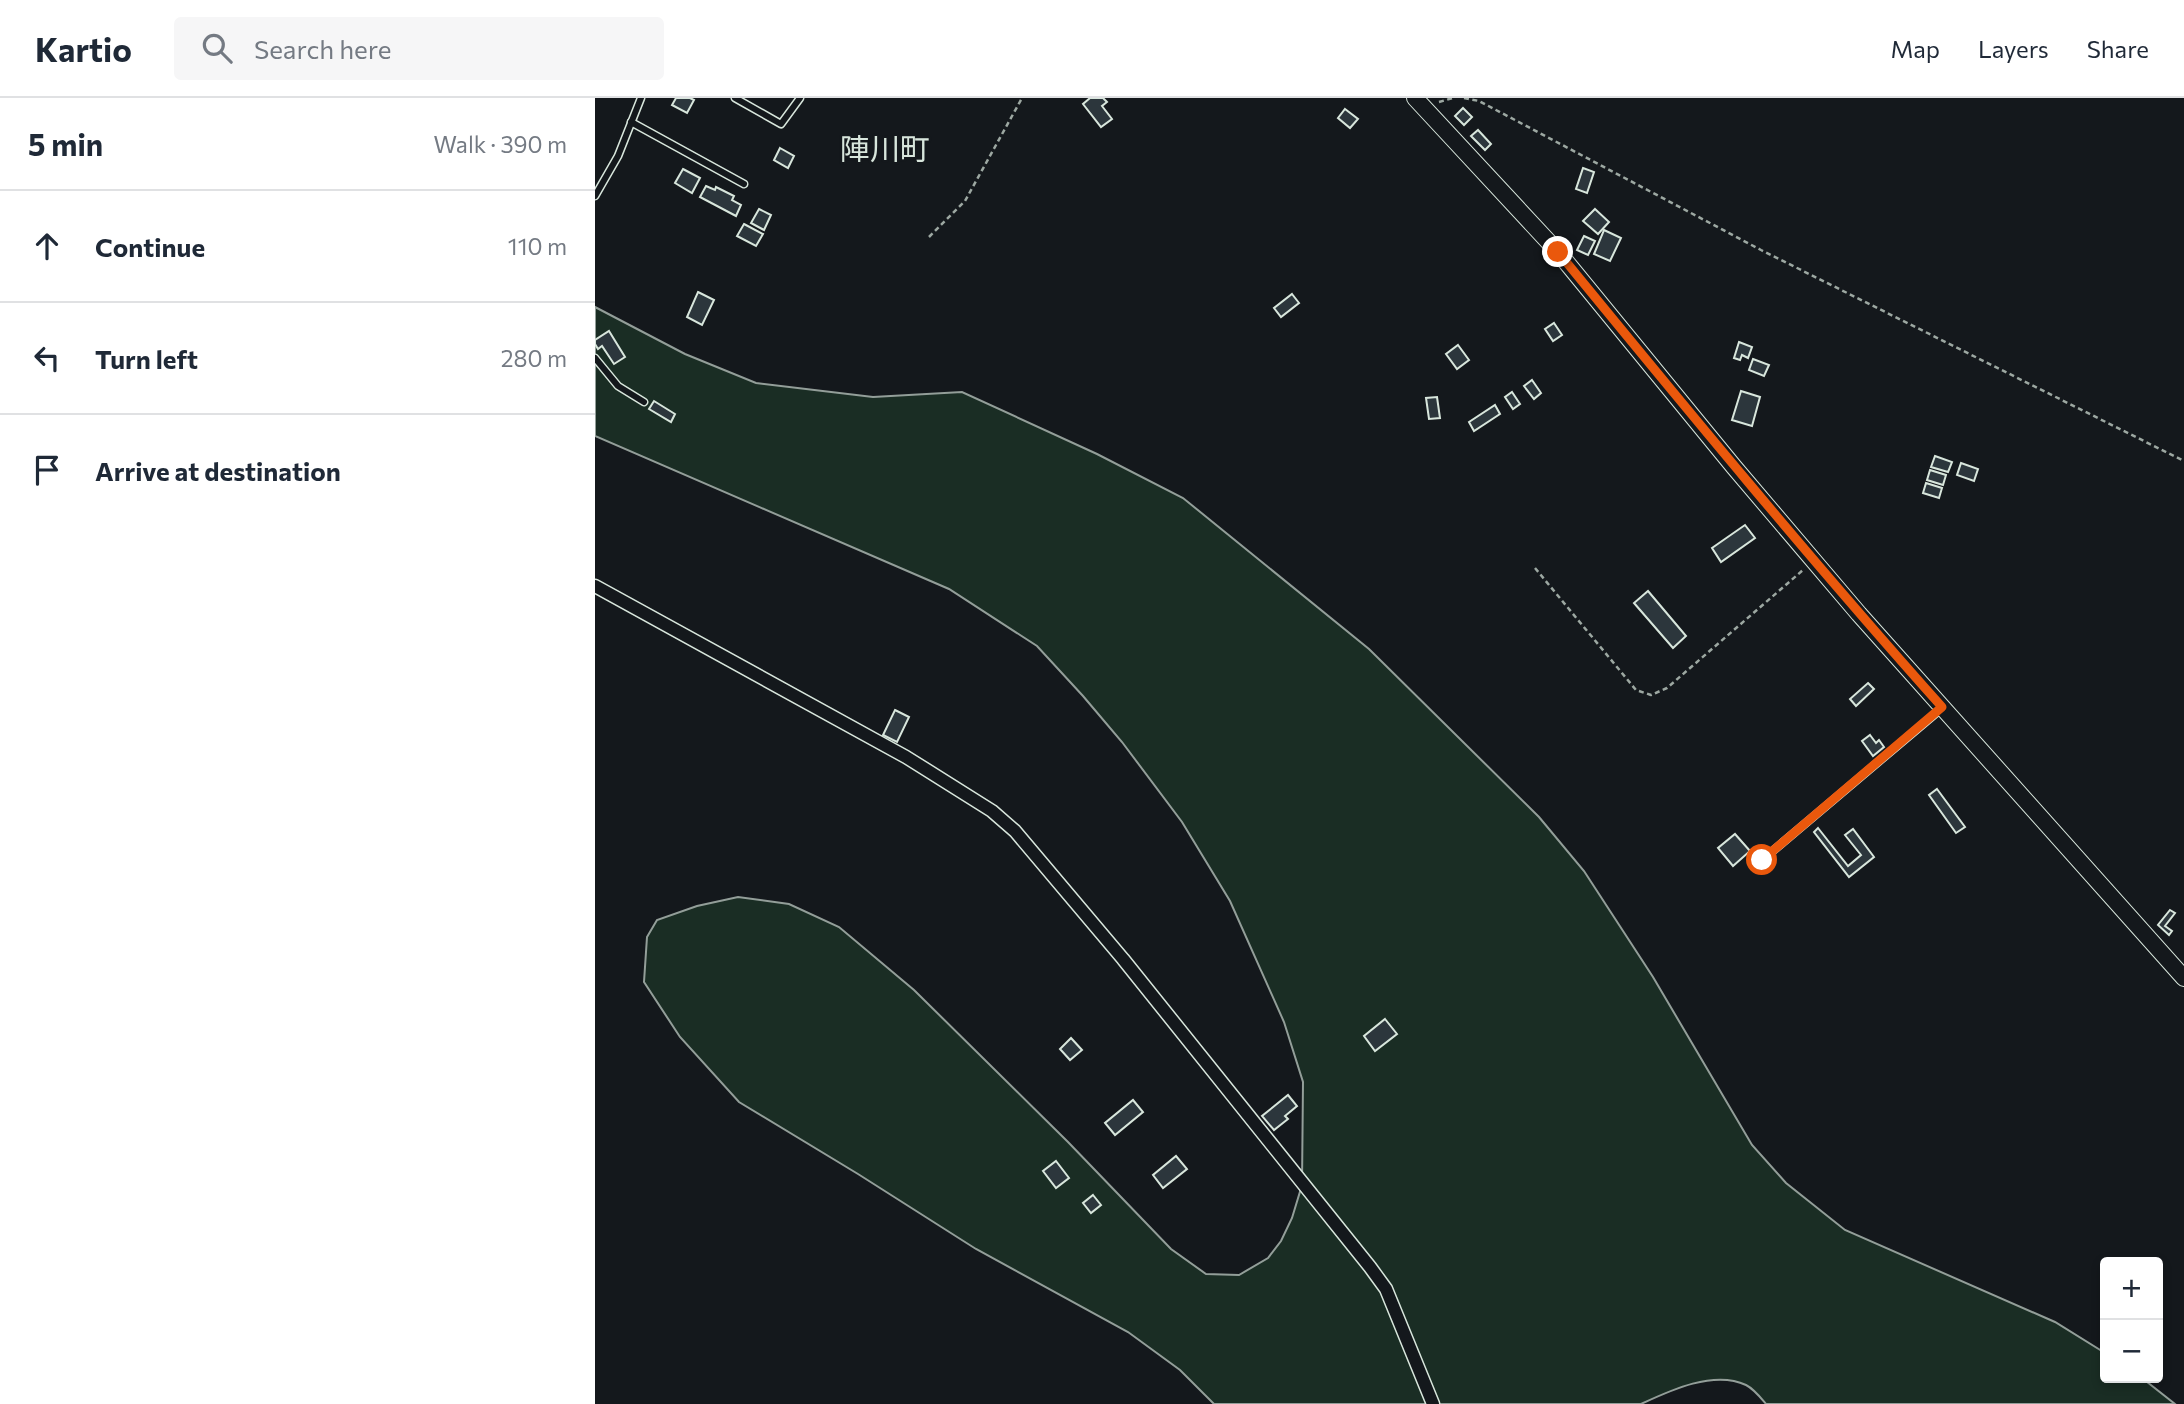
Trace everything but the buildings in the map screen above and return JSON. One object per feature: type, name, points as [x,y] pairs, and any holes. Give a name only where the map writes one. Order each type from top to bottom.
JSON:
[{"type":"street","points":[[1415,98],[1558,252],[1814,561],[2184,978]]},
{"type":"street","points":[[595,586],[906,757],[992,811],[1015,831],[1123,959],[1370,1267],[1386,1289],[1433,1404]]},
{"type":"lane","points":[[595,196],[618,156],[641,98]]},
{"type":"lane","points":[[735,98],[781,124],[800,98]]},
{"type":"lane","points":[[631,122],[744,184]]},
{"type":"lane","points":[[595,358],[618,386],[643,402]]},
{"type":"lane","points":[[1762,860],[1942,707]]},
{"type":"path","points":[[929,237],[965,201],[1022,98]]},
{"type":"path","points":[[1464,98],[1479,101],[1761,250],[2184,461]]},
{"type":"path","points":[[1535,568],[1636,690],[1651,695],[1667,688],[1814,561]]},
{"type":"green space","points":[[595,307],[685,354],[756,383],[873,397],[962,392],[1097,454],[1183,498],[1369,649],[1539,817],[1584,871],[1653,977],[1752,1145],[1786,1183],[1845,1230],[2055,1322],[2100,1350],[2100,1383],[2148,1383],[2175,1404],[1766,1404],[1746,1385],[1720,1380],[1693,1384],[1641,1404],[1214,1404],[1180,1370],[1128,1332],[976,1249],[739,1102],[680,1037],[644,982],[647,937],[657,920],[697,906],[738,897],[789,904],[839,927],[914,990],[1068,1142],[1171,1249],[1206,1274],[1239,1275],[1268,1258],[1281,1241],[1292,1218],[1302,1185],[1303,1082],[1284,1022],[1230,901],[1182,822],[1122,742],[1037,646],[949,589],[595,436]]},
{"type":"district","name":"陣川町","points":[[885,147]]},
{"type":"route","points":[[1558,252],[1734,467],[1942,707],[1762,860]]}]
